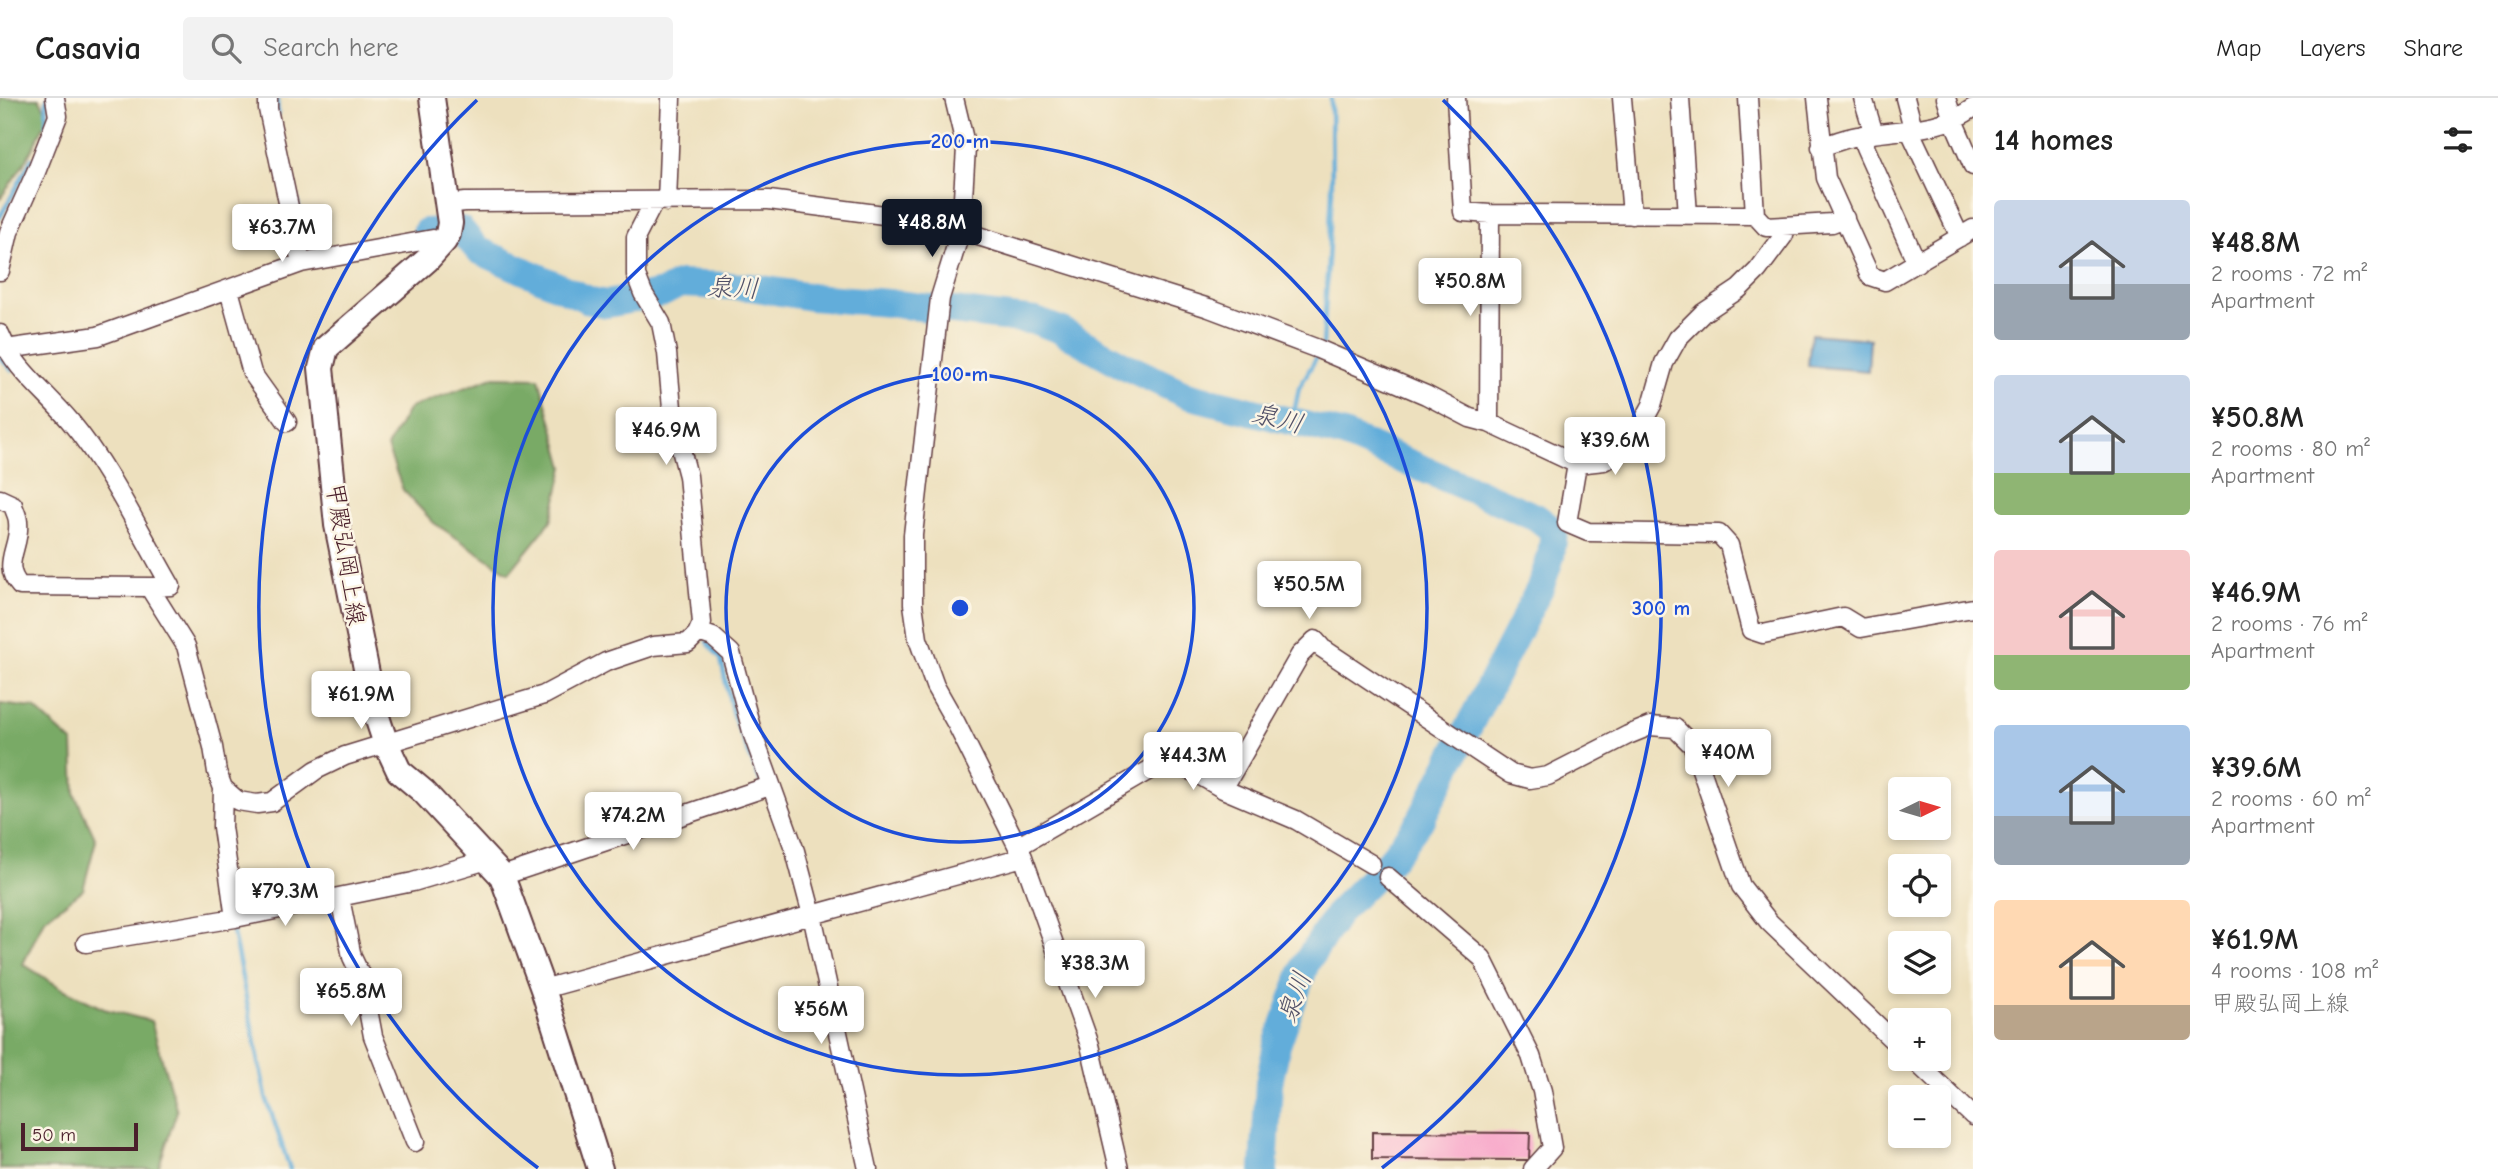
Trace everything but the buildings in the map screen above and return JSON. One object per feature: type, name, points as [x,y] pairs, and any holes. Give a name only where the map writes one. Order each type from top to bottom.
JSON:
[{"type":"main road","points":[[432,98],[447,226]]},
{"type":"main road","name":"甲殿弘岡上線","points":[[447,226],[427,260],[326,348],[321,368],[337,525],[374,708],[384,738],[399,771],[424,792],[494,868],[543,989],[600,1169]]},
{"type":"street","points":[[0,271],[9,232],[58,116],[55,98]]},
{"type":"street","points":[[268,98],[268,109],[301,263]]},
{"type":"street","points":[[223,788],[238,801],[257,804],[272,802],[316,770],[384,738],[544,695],[606,663],[653,646],[688,643],[696,635],[702,623],[688,476],[673,419],[667,353],[661,323],[636,275],[636,237],[661,202],[671,98]]},
{"type":"street","points":[[954,98],[966,148],[961,230],[939,307],[913,535],[918,639],[935,686],[1021,851],[1090,1045],[1119,1169]]},
{"type":"street","points":[[1456,98],[1463,212],[1755,215]]},
{"type":"street","points":[[1622,98],[1632,215]]},
{"type":"street","points":[[1680,98],[1688,215]]},
{"type":"street","points":[[1748,98],[1755,215],[1766,227],[1832,223],[1845,218]]},
{"type":"street","points":[[1817,98],[1826,178],[1870,276],[1885,281],[1966,233],[1911,129],[1905,98]]},
{"type":"street","points":[[1863,98],[1868,135],[1865,147],[1917,263]]},
{"type":"street","points":[[1946,98],[1973,166]]},
{"type":"street","points":[[1821,147],[1868,135],[1953,120],[1973,108]]},
{"type":"street","points":[[3,342],[98,336],[301,263],[433,239],[465,202],[769,200],[930,221],[1209,308],[1321,350],[1577,464],[1604,461],[1633,440],[1652,405],[1664,363],[1678,338],[1703,313],[1739,289],[1758,271],[1784,235],[1784,226]]},
{"type":"street","points":[[1489,423],[1490,214]]},
{"type":"street","points":[[229,290],[252,373],[287,422]]},
{"type":"street","points":[[0,499],[13,505],[19,523],[8,566],[11,578],[20,586],[171,586],[105,471],[71,422],[3,342]]},
{"type":"street","points":[[1577,464],[1566,523],[1588,532],[1719,534],[1729,545],[1751,630],[1763,634],[1843,617],[1861,628],[1973,608]]},
{"type":"street","points":[[156,587],[186,646],[223,788],[222,827],[229,919]]},
{"type":"street","points":[[696,635],[713,637],[731,653],[753,736],[762,789],[795,851],[805,916],[868,1169]]},
{"type":"street","points":[[1223,789],[1300,655],[1315,640],[1322,648],[1511,774],[1530,779],[1548,776],[1650,726],[1675,728],[1693,746],[1741,886],[1769,922],[1888,1036]]},
{"type":"street","points":[[543,989],[805,916],[1021,851],[1170,758],[1180,761],[1223,789],[1296,820],[1371,864]]},
{"type":"street","points":[[86,943],[229,919],[494,868],[762,789]]},
{"type":"street","points":[[1388,877],[1482,958],[1506,1004],[1535,1067],[1552,1148],[1533,1169]]},
{"type":"street","points":[[340,898],[352,957],[362,978],[375,1045],[415,1142]]},
{"type":"street","points":[[1926,1071],[1973,1116]]},
{"type":"green space","points":[[0,98],[39,98],[49,116],[27,159],[0,199]]},
{"type":"green space","points":[[493,377],[539,378],[564,467],[551,521],[509,573],[434,523],[403,490],[387,447],[409,408]]},
{"type":"green space","points":[[0,704],[34,708],[73,743],[75,795],[96,840],[83,890],[44,919],[23,964],[63,989],[104,1009],[151,1021],[177,1111],[158,1169],[0,1169]]},
{"type":"water","points":[[1811,334],[1870,339],[1868,371],[1808,366]]},
{"type":"waterway","points":[[277,98],[278,115]]},
{"type":"waterway","points":[[1323,345],[1332,192],[1331,98]]},
{"type":"waterway","points":[[46,125],[47,99]]},
{"type":"waterway","points":[[286,154],[310,255]]},
{"type":"waterway","points":[[0,217],[32,159]]},
{"type":"waterway","name":"泉川","points":[[426,232],[461,230],[478,250],[591,301],[607,304],[663,293],[680,284],[750,287],[811,297],[888,303],[1036,321],[1060,330],[1123,365],[1187,395],[1344,435],[1536,517],[1554,531],[1551,556],[1540,588],[1420,821],[1392,858],[1339,912],[1306,963],[1277,1045],[1269,1083],[1264,1169]]},
{"type":"waterway","points":[[1292,423],[1299,388],[1319,353]]},
{"type":"waterway","points":[[0,357],[12,370]]},
{"type":"waterway","points":[[105,486],[125,521]]},
{"type":"waterway","points":[[165,593],[175,613]]},
{"type":"waterway","points":[[707,642],[721,659],[733,716],[761,783]]},
{"type":"waterway","points":[[231,923],[266,1097],[290,1169]]}]
